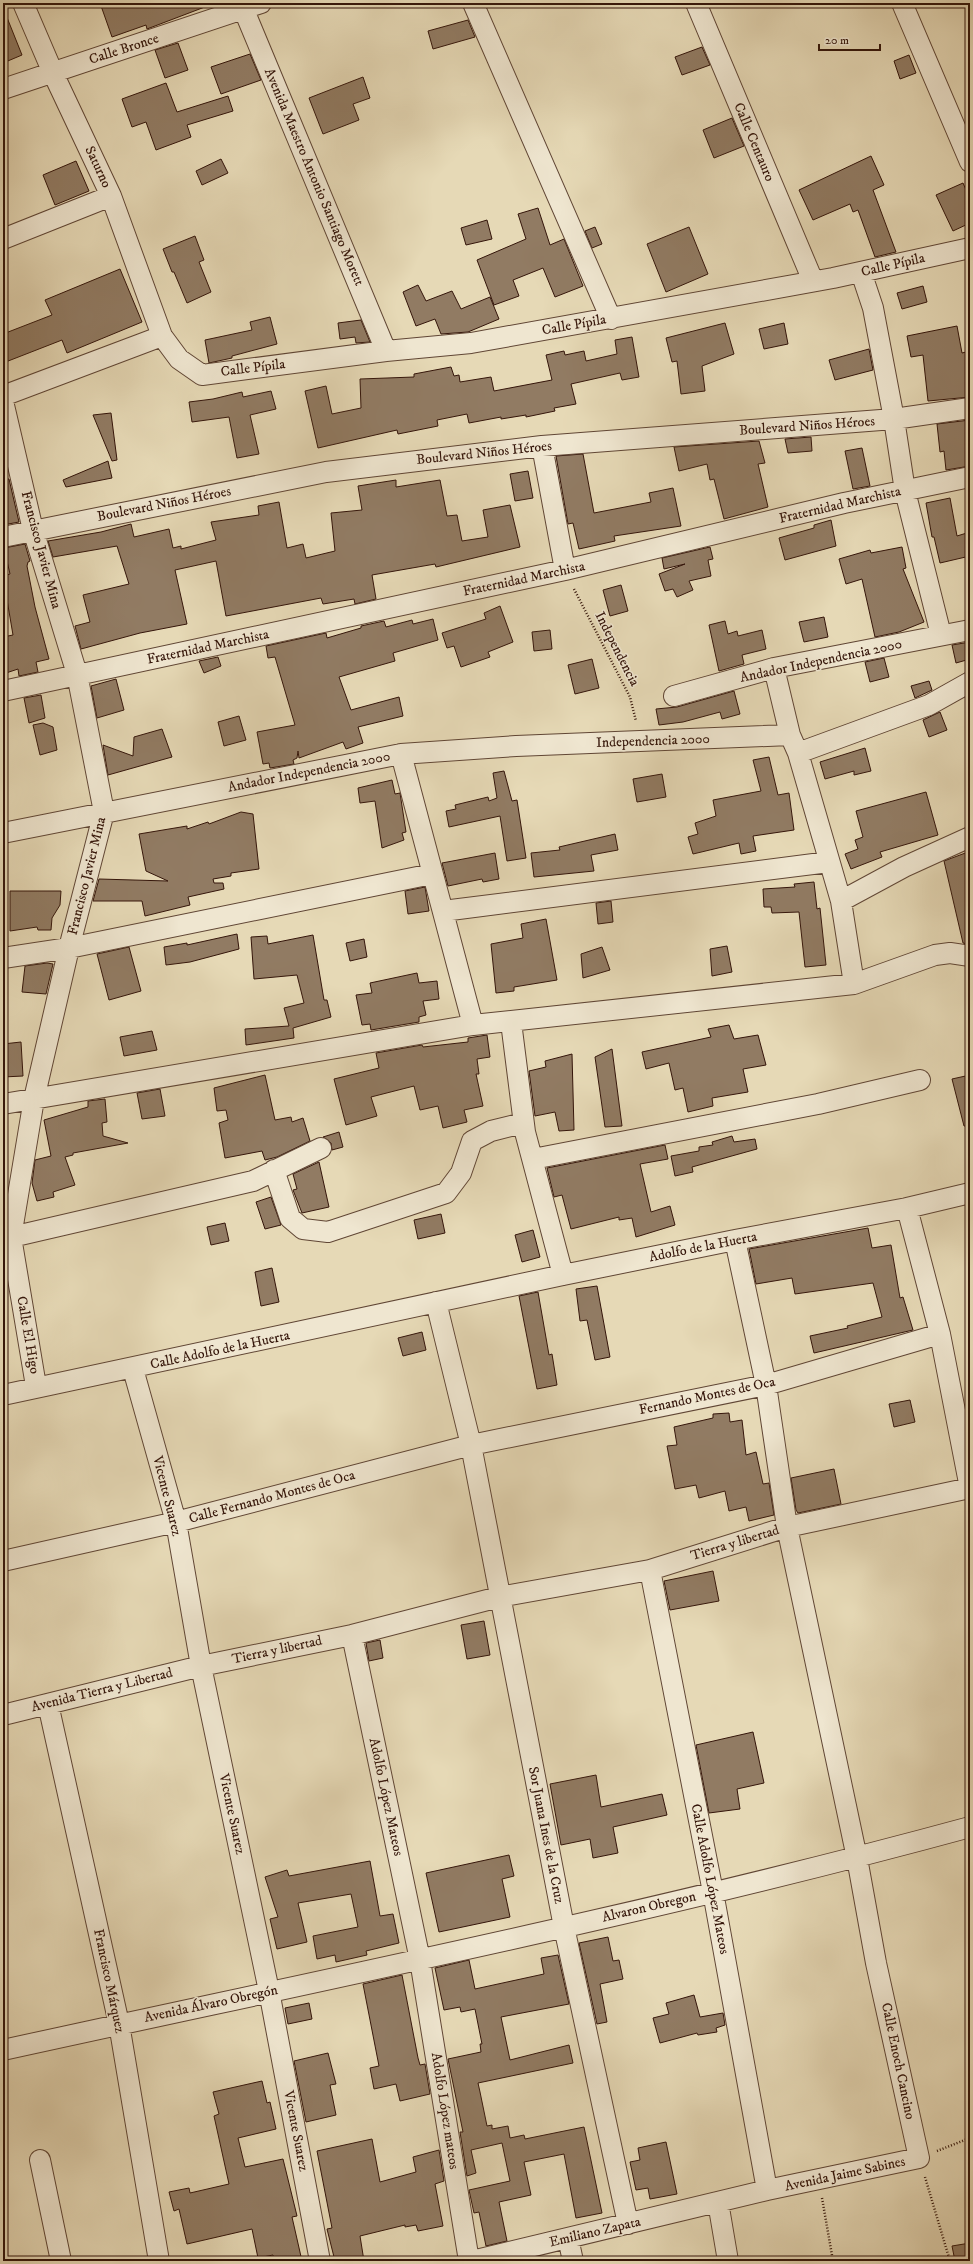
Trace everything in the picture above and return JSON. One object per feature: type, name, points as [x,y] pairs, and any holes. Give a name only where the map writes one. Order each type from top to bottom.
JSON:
[{"type":"street","name":"Saturno","points":[[23,3],[52,73],[111,196],[162,336],[179,359]]},
{"type":"street","points":[[473,3],[611,319]]},
{"type":"street","name":"Calle Centauro","points":[[696,3],[813,281]]},
{"type":"street","points":[[902,3],[970,162]]},
{"type":"street","name":"Calle Bronce","points":[[3,89],[249,5]]},
{"type":"street","name":"Avenida Maestro Antonio Santiago Morett","points":[[249,5],[386,351]]},
{"type":"street","points":[[3,240],[111,196]]},
{"type":"street","name":"Calle Pípila","points":[[179,359],[202,375],[386,351],[471,343],[611,319],[861,272],[970,248]]},
{"type":"street","points":[[861,272],[873,308],[894,419],[905,491],[941,636]]},
{"type":"street","points":[[3,396],[162,336]]},
{"type":"street","name":"Francisco Javier Mina","points":[[3,402],[33,530],[77,674],[104,812],[69,948],[34,1099],[7,1238]]},
{"type":"street","name":"Boulevard Niños Héroes","points":[[3,537],[326,472],[542,446],[894,419],[970,408]]},
{"type":"street","points":[[542,446],[565,570]]},
{"type":"street","name":"Fraternidad Marchista","points":[[3,691],[565,570],[970,477]]},
{"type":"street","name":"Andador Independencia 2000","points":[[674,696],[774,668],[970,630]]},
{"type":"street","points":[[774,668],[794,744],[840,901],[854,984]]},
{"type":"street","name":"Independencia 2000","points":[[516,746],[641,741],[794,744],[929,705],[970,682]]},
{"type":"street","name":"Andador Independencia 2000","points":[[104,812],[401,754],[516,746]]},
{"type":"street","points":[[401,754],[432,874],[474,1025]]},
{"type":"street","points":[[3,833],[104,812]]},
{"type":"street","points":[[840,901],[904,867],[970,837]]},
{"type":"street","points":[[443,911],[829,862]]},
{"type":"street","points":[[3,958],[69,948],[432,874]]},
{"type":"street","points":[[3,1104],[474,1025],[854,984],[935,955],[950,953],[970,956]]},
{"type":"street","points":[[511,1022],[523,1123],[563,1275]]},
{"type":"street","points":[[533,1159],[818,1104],[920,1080]]},
{"type":"street","points":[[274,1170],[290,1218],[304,1229],[328,1232],[446,1192],[461,1173],[472,1141],[491,1131],[523,1123]]},
{"type":"street","points":[[7,1238],[253,1181],[321,1148]]},
{"type":"street","name":"Adolfo de la Huerta","points":[[436,1302],[735,1240],[907,1208],[970,1193]]},
{"type":"street","points":[[907,1208],[940,1334],[970,1488]]},
{"type":"street","name":"Calle El Higo","points":[[7,1238],[36,1386]]},
{"type":"street","name":"Calle Enoch Cancino","points":[[735,1240],[766,1385],[787,1527],[857,1858],[876,1964],[919,2158]]},
{"type":"street","name":"Calle Adolfo de la Huerta","points":[[3,1395],[36,1386],[133,1369],[436,1302]]},
{"type":"street","name":"Sor Juana Ines de la Cruz","points":[[436,1302],[471,1445],[499,1598],[564,1926],[628,2224]]},
{"type":"street","name":"Fernando Montes de Oca","points":[[471,1445],[766,1385],[940,1334]]},
{"type":"street","name":"Vicente Suarez","points":[[133,1369],[176,1522],[201,1666],[269,1991],[320,2261]]},
{"type":"street","name":"Calle Fernando Montes de Oca","points":[[3,1561],[176,1522],[471,1445]]},
{"type":"street","name":"Tierra y libertad","points":[[499,1598],[650,1570],[787,1527],[970,1488]]},
{"type":"street","name":"Calle Adolfo López Mateos","points":[[650,1570],[713,1892],[767,2190]]},
{"type":"street","points":[[352,1635],[499,1598]]},
{"type":"street","name":"Tierra y libertad","points":[[201,1666],[352,1635]]},
{"type":"street","name":"Adolfo López Mateos","points":[[352,1635],[420,1960]]},
{"type":"street","name":"Avenida Tierra y Libertad","points":[[3,1715],[201,1666]]},
{"type":"street","name":"Francisco Márquez","points":[[48,1704],[119,2024],[160,2261]]},
{"type":"street","name":"Alvaron Obregon","points":[[420,1960],[857,1858],[970,1827]]},
{"type":"street","name":"Avenida Álvaro Obregón","points":[[3,2050],[269,1991],[420,1960]]},
{"type":"street","name":"Adolfo López mateos","points":[[420,1960],[469,2261]]},
{"type":"street","name":"Avenida Jaime Sabines","points":[[718,2202],[767,2190],[919,2158]]},
{"type":"street","points":[[40,2160],[61,2261]]},
{"type":"street","points":[[718,2202],[728,2261]]},
{"type":"street","name":"Emiliano Zapata","points":[[472,2261],[718,2202]]},
{"type":"street","points":[[568,2238],[573,2261]]},
{"type":"path","name":"Independencia","points":[[565,570],[630,697],[641,741]]},
{"type":"path","name":"Avenida Jaime Sabines","points":[[919,2158],[970,2138]]},
{"type":"path","points":[[919,2158],[950,2261]]},
{"type":"path","points":[[819,2180],[833,2261]]},
{"type":"building","points":[[100,3],[210,3],[210,5],[147,29],[146,25],[112,37]]},
{"type":"building","points":[[4,10],[22,55],[3,63],[3,11]]},
{"type":"building","points":[[468,20],[475,37],[433,49],[428,31]]},
{"type":"building","points":[[178,43],[188,70],[165,78],[155,50]]},
{"type":"building","points":[[702,47],[710,65],[682,75],[675,57]]},
{"type":"building","points":[[250,54],[261,80],[221,94],[211,67]]},
{"type":"building","points":[[909,55],[916,73],[900,79],[894,61]]},
{"type":"building","points":[[363,77],[370,98],[353,104],[359,120],[323,134],[309,98]]},
{"type":"building","points":[[166,83],[177,112],[228,96],[233,111],[187,125],[191,137],[156,150],[146,122],[132,127],[122,99]]},
{"type":"building","points":[[732,118],[744,146],[714,158],[703,130]]},
{"type":"building","points":[[871,156],[884,185],[873,190],[896,252],[875,257],[858,210],[853,212],[850,204],[813,220],[799,190]]},
{"type":"building","points":[[221,159],[228,173],[202,185],[196,171]]},
{"type":"building","points":[[76,161],[89,191],[55,205],[43,175]]},
{"type":"building","points":[[963,183],[970,199],[970,223],[953,231],[936,195]]},
{"type":"building","points":[[538,208],[550,245],[564,239],[583,286],[555,297],[543,268],[513,280],[519,296],[494,305],[477,260],[526,239],[518,214]]},
{"type":"building","points":[[487,220],[492,239],[466,245],[461,228]]},
{"type":"building","points":[[595,227],[602,244],[592,248],[585,231]]},
{"type":"building","points":[[689,227],[708,274],[666,292],[647,244]]},
{"type":"building","points":[[195,236],[204,260],[199,262],[211,292],[187,303],[163,249]]},
{"type":"building","points":[[120,269],[142,322],[67,353],[62,340],[3,363],[3,334],[52,315],[45,300]]},
{"type":"building","points":[[418,285],[426,301],[452,291],[461,309],[490,297],[499,319],[468,332],[441,334],[435,319],[416,326],[403,292]]},
{"type":"building","points":[[923,286],[927,302],[902,309],[897,293]]},
{"type":"building","points":[[270,317],[277,344],[232,356],[232,358],[209,363],[205,340],[252,330],[250,322]]},
{"type":"building","points":[[361,320],[370,342],[356,343],[355,337],[340,339],[338,323]]},
{"type":"building","points":[[725,323],[734,354],[702,366],[705,391],[681,394],[677,361],[672,362],[666,338]]},
{"type":"building","points":[[784,323],[788,344],[764,349],[759,329]]},
{"type":"building","points":[[957,326],[962,353],[970,351],[970,397],[928,401],[923,355],[911,357],[907,336]]},
{"type":"building","points":[[632,337],[639,377],[622,380],[620,373],[571,384],[576,404],[554,408],[555,411],[526,417],[526,415],[501,419],[501,417],[469,423],[467,414],[437,420],[438,426],[398,434],[397,430],[318,448],[305,391],[326,386],[332,414],[361,408],[360,379],[414,377],[414,374],[451,367],[454,376],[459,375],[460,382],[491,377],[494,391],[552,380],[546,355],[564,351],[565,355],[584,351],[586,361],[617,354],[615,340]]},
{"type":"building","points":[[869,349],[873,370],[835,380],[829,360]]},
{"type":"building","points":[[271,391],[276,409],[250,415],[259,454],[237,458],[229,417],[192,422],[189,402],[213,399],[242,392],[243,397]]},
{"type":"building","points":[[111,413],[117,460],[112,461],[93,415]]},
{"type":"building","points":[[970,420],[970,466],[946,470],[944,451],[940,452],[937,424]]},
{"type":"building","points":[[811,437],[812,451],[788,453],[785,439]]},
{"type":"building","points":[[759,441],[765,463],[758,464],[768,507],[724,519],[714,479],[710,480],[707,464],[679,471],[674,447]]},
{"type":"building","points":[[862,448],[870,486],[853,489],[845,451]]},
{"type":"building","points":[[583,454],[594,513],[651,502],[649,493],[673,488],[681,526],[614,536],[615,541],[579,549],[573,523],[568,524],[556,456]]},
{"type":"building","points":[[108,461],[112,478],[66,487],[63,480]]},
{"type":"building","points":[[528,471],[533,498],[515,501],[510,474]]},
{"type":"building","points":[[3,479],[9,479],[19,522],[3,525]]},
{"type":"building","points":[[396,480],[396,487],[440,480],[447,516],[457,515],[462,541],[488,537],[483,510],[510,505],[520,547],[436,567],[435,564],[372,575],[376,599],[355,604],[354,599],[323,604],[321,598],[226,616],[216,561],[175,570],[187,624],[140,633],[81,649],[75,626],[90,622],[83,595],[129,584],[117,546],[53,557],[48,541],[101,532],[131,524],[134,537],[169,529],[173,548],[181,546],[181,549],[216,540],[211,522],[259,515],[258,506],[279,502],[287,548],[303,544],[306,558],[335,551],[331,513],[362,510],[358,486]]},
{"type":"building","points":[[950,498],[957,536],[970,532],[970,556],[940,563],[934,537],[932,537],[926,503]]},
{"type":"building","points":[[831,520],[836,546],[785,560],[779,538],[814,528],[814,525]]},
{"type":"building","points":[[25,544],[30,561],[28,562],[27,566],[35,607],[49,659],[36,662],[38,672],[19,676],[18,669],[3,674],[3,637],[13,635],[3,576],[10,574],[4,548]]},
{"type":"building","points":[[710,547],[713,559],[708,560],[711,576],[689,581],[693,590],[677,597],[673,589],[665,591],[659,574],[685,564],[664,569],[662,558]]},
{"type":"building","points":[[902,547],[906,568],[903,569],[924,622],[899,632],[875,637],[862,579],[846,584],[839,559],[870,550],[871,553]]},
{"type":"building","points":[[621,585],[628,611],[610,616],[603,590]]},
{"type":"building","points":[[500,606],[513,642],[488,652],[490,657],[461,667],[454,646],[447,648],[442,633],[486,619],[484,613]]},
{"type":"building","points":[[824,617],[828,637],[804,642],[799,622]]},
{"type":"building","points":[[433,619],[438,640],[393,653],[395,661],[339,677],[351,710],[399,697],[403,716],[358,727],[363,743],[346,749],[343,742],[299,758],[298,751],[297,758],[293,760],[294,764],[270,768],[269,763],[263,764],[257,732],[295,725],[275,657],[268,658],[266,646],[326,633],[327,638],[361,628],[361,626],[384,621],[386,627],[412,620],[413,624]]},
{"type":"building","points":[[725,621],[728,634],[737,631],[738,636],[762,630],[766,649],[742,655],[744,664],[719,671],[709,625]]},
{"type":"building","points":[[550,630],[552,649],[534,651],[532,632]]},
{"type":"building","points":[[970,642],[970,659],[956,663],[952,645]]},
{"type":"building","points":[[218,657],[221,666],[204,673],[199,661]]},
{"type":"building","points":[[884,658],[889,677],[870,682],[865,662]]},
{"type":"building","points":[[592,659],[599,688],[575,694],[568,665]]},
{"type":"building","points":[[116,679],[124,710],[97,718],[91,686]]},
{"type":"building","points":[[929,681],[932,690],[915,698],[911,686]]},
{"type":"building","points":[[734,691],[740,714],[722,719],[720,712],[683,722],[659,725],[656,709],[677,707]]},
{"type":"building","points":[[41,695],[45,718],[29,723],[24,698]]},
{"type":"building","points":[[940,712],[947,730],[929,737],[923,720]]},
{"type":"building","points":[[239,716],[246,740],[224,746],[218,722]]},
{"type":"building","points":[[43,723],[53,727],[57,750],[40,755],[33,725]]},
{"type":"building","points":[[162,729],[172,757],[108,775],[103,745],[133,756],[134,737]]},
{"type":"building","points":[[865,748],[871,771],[854,775],[854,771],[825,779],[820,762]]},
{"type":"building","points":[[769,757],[778,795],[789,793],[794,830],[753,836],[756,851],[741,854],[739,843],[693,854],[688,837],[698,834],[695,823],[716,816],[713,800],[761,791],[753,760]]},
{"type":"building","points":[[504,771],[512,801],[517,800],[526,858],[507,861],[500,816],[449,827],[446,811],[456,809],[455,805],[488,797],[489,801],[497,798],[493,773]]},
{"type":"building","points":[[662,774],[666,797],[637,802],[633,779]]},
{"type":"building","points":[[392,780],[395,794],[400,793],[406,832],[402,833],[404,840],[382,848],[375,801],[360,803],[358,788]]},
{"type":"building","points":[[926,792],[938,835],[880,852],[882,857],[851,869],[845,854],[858,849],[855,840],[863,837],[856,811]]},
{"type":"building","points":[[241,812],[253,814],[259,869],[231,873],[231,876],[213,879],[214,883],[223,883],[224,889],[188,897],[190,905],[145,916],[142,901],[93,901],[99,879],[168,881],[146,871],[139,834],[187,826],[187,829],[208,822],[209,824]]},
{"type":"building","points":[[615,834],[618,850],[591,855],[594,871],[534,877],[531,853],[560,850],[559,847]]},
{"type":"building","points":[[968,852],[970,861],[970,944],[963,943],[944,861]]},
{"type":"building","points":[[495,853],[499,879],[483,882],[482,879],[448,886],[442,863]]},
{"type":"building","points":[[814,882],[817,909],[820,908],[826,965],[805,967],[799,912],[772,913],[771,907],[764,907],[763,889],[795,887],[794,884]]},
{"type":"building","points":[[425,887],[429,911],[408,914],[405,891]]},
{"type":"building","points":[[10,891],[61,891],[60,905],[52,918],[51,930],[38,930],[37,927],[10,931]]},
{"type":"building","points":[[611,901],[613,922],[598,924],[596,903]]},
{"type":"building","points":[[546,919],[557,980],[514,987],[514,991],[496,993],[491,944],[523,938],[521,924]]},
{"type":"building","points":[[237,934],[239,949],[190,962],[166,965],[164,947],[187,943],[187,945]]},
{"type":"building","points":[[313,935],[324,1000],[327,1000],[331,1017],[293,1028],[294,1038],[246,1045],[245,1029],[289,1026],[284,1008],[304,1003],[297,975],[254,979],[251,937],[267,936],[268,944]]},
{"type":"building","points":[[364,939],[367,957],[350,961],[346,943]]},
{"type":"building","points":[[727,946],[732,972],[712,976],[710,949]]},
{"type":"building","points":[[129,947],[141,991],[109,1000],[97,954]]},
{"type":"building","points":[[602,947],[610,970],[583,978],[581,954]]},
{"type":"building","points":[[47,963],[53,964],[46,994],[22,992],[25,966]]},
{"type":"building","points":[[417,973],[419,983],[437,981],[439,999],[423,1001],[426,1015],[419,1017],[419,1022],[371,1030],[370,1024],[362,1025],[356,995],[372,993],[370,983]]},
{"type":"building","points":[[729,1025],[734,1039],[758,1035],[766,1065],[743,1069],[748,1092],[712,1098],[713,1106],[688,1112],[683,1088],[675,1090],[669,1063],[646,1069],[642,1052],[711,1037],[708,1029]]},
{"type":"building","points":[[152,1031],[157,1050],[124,1056],[120,1037]]},
{"type":"building","points":[[487,1035],[490,1057],[477,1059],[479,1074],[476,1074],[483,1106],[464,1110],[467,1122],[443,1128],[438,1106],[420,1110],[414,1086],[371,1097],[377,1116],[346,1125],[334,1079],[379,1068],[376,1053],[422,1045],[423,1047],[468,1042],[468,1038]]},
{"type":"building","points":[[21,1042],[23,1076],[3,1077],[3,1044]]},
{"type":"building","points":[[612,1049],[622,1126],[605,1127],[595,1057]]},
{"type":"building","points":[[572,1054],[574,1130],[559,1131],[555,1112],[535,1116],[529,1071],[546,1067],[545,1061]]},
{"type":"building","points":[[265,1075],[275,1120],[291,1117],[292,1122],[303,1118],[310,1141],[277,1157],[265,1160],[262,1151],[225,1158],[219,1123],[228,1120],[226,1110],[217,1111],[214,1088]]},
{"type":"building","points":[[970,1075],[970,1126],[964,1126],[952,1079]]},
{"type":"building","points":[[160,1089],[165,1116],[142,1119],[137,1093]]},
{"type":"building","points":[[105,1099],[107,1122],[102,1123],[103,1136],[128,1143],[73,1153],[73,1155],[65,1157],[75,1185],[53,1192],[54,1197],[37,1201],[32,1183],[35,1160],[51,1156],[44,1120],[88,1107],[88,1101]]},
{"type":"building","points":[[339,1132],[343,1147],[332,1150],[331,1143],[323,1137]]},
{"type":"building","points":[[732,1136],[734,1142],[755,1139],[757,1149],[692,1167],[693,1172],[675,1176],[671,1156],[699,1151],[699,1147],[713,1145],[712,1142]]},
{"type":"building","points":[[665,1145],[668,1159],[640,1164],[651,1212],[670,1206],[675,1225],[636,1237],[632,1218],[619,1220],[619,1217],[571,1229],[562,1195],[554,1197],[547,1168]]},
{"type":"building","points":[[319,1162],[329,1207],[302,1213],[293,1190],[297,1189],[293,1174]]},
{"type":"building","points":[[271,1197],[281,1225],[265,1229],[256,1202]]},
{"type":"building","points":[[441,1214],[445,1233],[418,1239],[414,1220]]},
{"type":"building","points":[[225,1223],[229,1241],[211,1245],[207,1227]]},
{"type":"building","points":[[868,1228],[872,1248],[891,1245],[900,1298],[903,1297],[913,1330],[814,1353],[810,1336],[848,1328],[847,1326],[882,1317],[873,1283],[795,1294],[792,1278],[756,1284],[749,1249]]},
{"type":"building","points":[[533,1230],[540,1257],[522,1262],[515,1235]]},
{"type":"building","points":[[272,1268],[279,1302],[261,1306],[255,1272]]},
{"type":"building","points":[[597,1286],[610,1357],[595,1360],[587,1320],[580,1321],[576,1289]]},
{"type":"building","points":[[538,1292],[549,1355],[552,1354],[557,1385],[537,1389],[519,1296]]},
{"type":"building","points":[[422,1332],[426,1350],[403,1356],[398,1338]]},
{"type":"building","points":[[910,1400],[915,1422],[894,1427],[889,1404]]},
{"type":"building","points":[[729,1413],[730,1422],[742,1420],[746,1455],[756,1452],[763,1484],[769,1483],[774,1515],[749,1521],[746,1507],[729,1511],[725,1491],[699,1498],[696,1485],[675,1489],[667,1446],[677,1445],[674,1427],[713,1418],[713,1414]]},
{"type":"building","points":[[834,1469],[841,1504],[798,1513],[796,1510],[791,1478]]},
{"type":"building","points":[[713,1571],[719,1601],[670,1610],[664,1581]]},
{"type":"building","points":[[484,1621],[490,1655],[467,1659],[461,1625]]},
{"type":"building","points":[[380,1640],[383,1658],[369,1661],[366,1643]]},
{"type":"building","points":[[753,1732],[764,1783],[737,1789],[740,1809],[709,1813],[696,1745]]},
{"type":"building","points":[[596,1775],[601,1807],[662,1794],[667,1815],[613,1827],[618,1853],[593,1858],[590,1839],[561,1845],[550,1784]]},
{"type":"building","points":[[509,1855],[514,1876],[502,1879],[510,1917],[439,1932],[426,1873]]},
{"type":"building","points":[[370,1861],[380,1916],[393,1914],[399,1943],[366,1951],[367,1955],[336,1962],[335,1955],[317,1959],[313,1936],[358,1927],[351,1894],[298,1903],[307,1942],[277,1949],[270,1919],[278,1917],[265,1877],[287,1870],[289,1876]]},
{"type":"building","points":[[608,1937],[613,1961],[619,1960],[623,1979],[600,1984],[607,2022],[597,2024],[579,1943]]},
{"type":"building","points":[[558,1955],[569,2004],[501,2017],[510,2060],[569,2045],[573,2063],[478,2083],[487,2126],[492,2125],[492,2129],[508,2126],[510,2138],[524,2135],[525,2139],[584,2127],[602,2213],[576,2218],[564,2154],[524,2162],[531,2195],[499,2202],[507,2241],[486,2246],[479,2212],[474,2213],[469,2190],[510,2181],[502,2143],[471,2150],[476,2173],[467,2176],[460,2132],[463,2132],[448,2059],[481,2052],[480,2044],[482,2044],[475,2009],[461,2012],[460,2007],[444,2010],[435,1968],[469,1960],[475,1989],[544,1974],[541,1958]]},
{"type":"building","points":[[402,1975],[418,2058],[420,2065],[425,2064],[430,2094],[400,2101],[396,2084],[374,2089],[370,2068],[379,2066],[363,1984]]},
{"type":"building","points":[[694,1995],[700,2017],[723,2013],[725,2025],[716,2028],[717,2032],[698,2035],[697,2033],[660,2043],[653,2018],[669,2014],[666,2003]]},
{"type":"building","points":[[309,2003],[312,2019],[288,2024],[285,2008]]},
{"type":"building","points":[[328,2053],[336,2084],[330,2085],[336,2115],[306,2122],[294,2061]]},
{"type":"building","points":[[262,2081],[267,2103],[270,2102],[276,2129],[238,2138],[245,2167],[283,2159],[297,2216],[292,2217],[302,2261],[274,2261],[273,2255],[258,2258],[252,2229],[187,2244],[179,2209],[174,2211],[169,2192],[189,2188],[190,2193],[229,2184],[214,2116],[219,2114],[213,2092]]},
{"type":"building","points":[[372,2139],[380,2182],[416,2172],[413,2157],[439,2150],[444,2181],[435,2184],[443,2226],[418,2231],[416,2225],[405,2227],[405,2225],[360,2236],[364,2261],[335,2261],[327,2229],[332,2228],[317,2151]]},
{"type":"building","points":[[666,2142],[677,2194],[650,2199],[648,2188],[636,2190],[630,2162],[640,2160],[638,2148]]},
{"type":"building","points":[[970,2243],[970,2261],[955,2261],[952,2246]]}]
